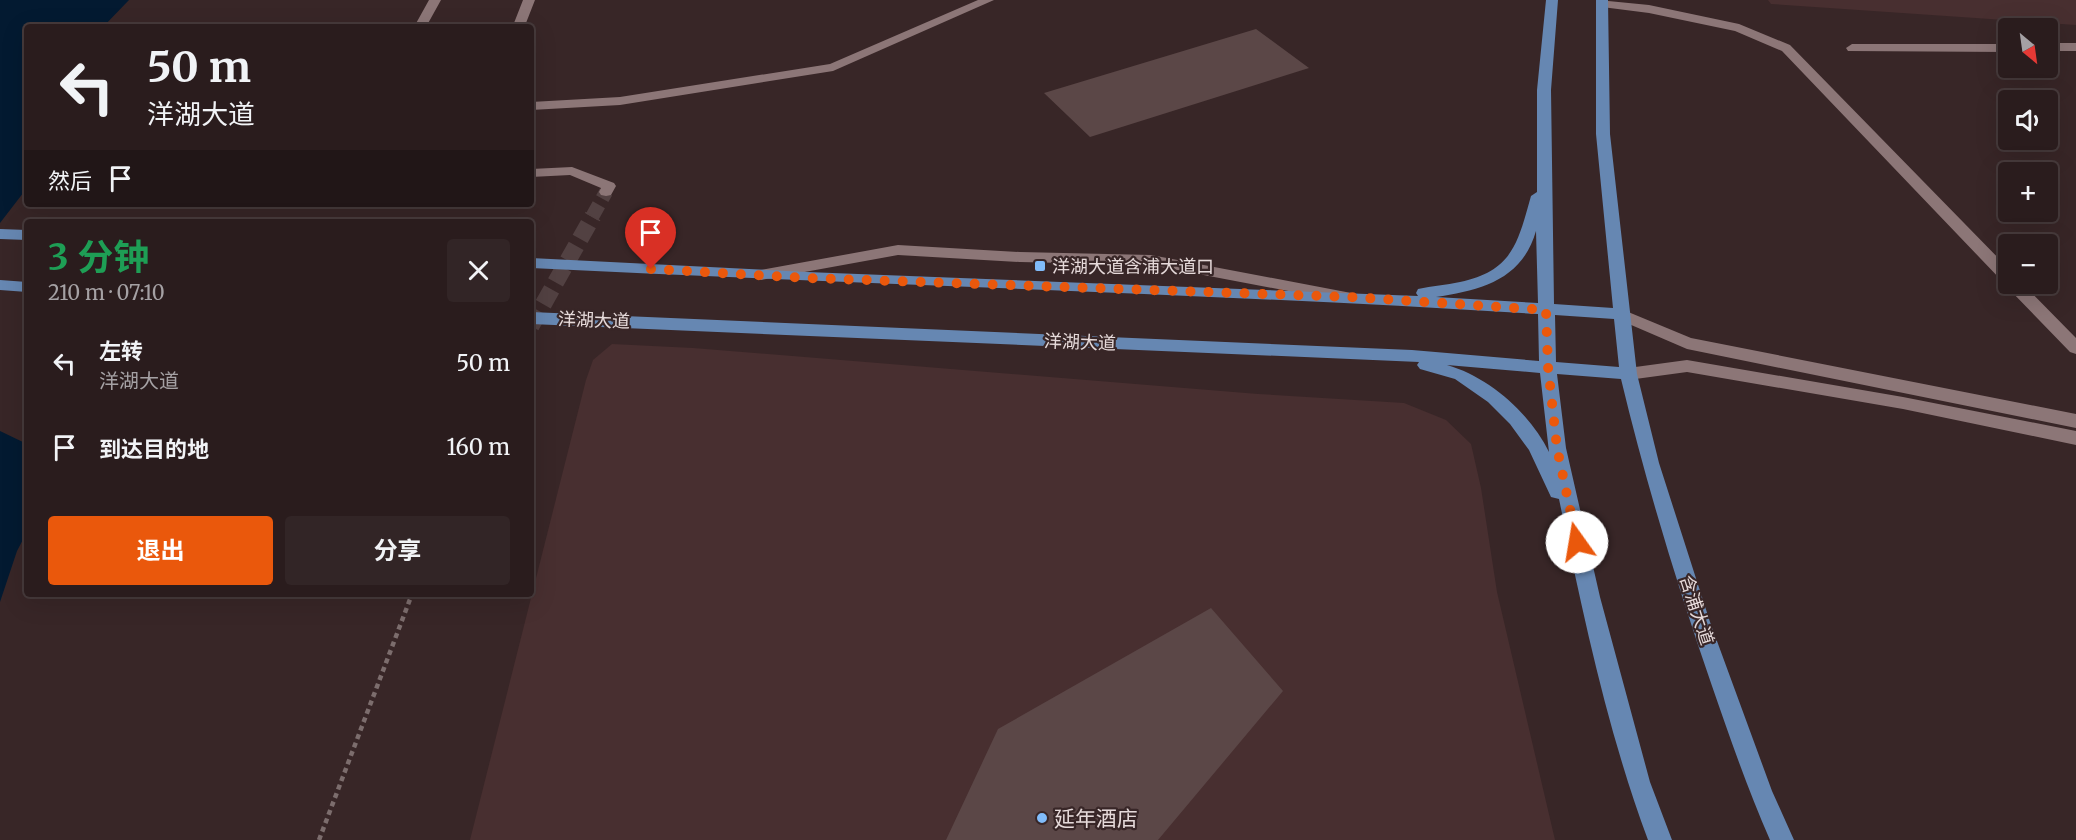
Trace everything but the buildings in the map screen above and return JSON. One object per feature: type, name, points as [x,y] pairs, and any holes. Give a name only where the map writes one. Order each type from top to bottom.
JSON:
[{"type":"main road","points":[[1552,0],[1544,90],[1544,175],[1548,367],[1557,448],[1590,597],[1638,782],[1660,840]]},
{"type":"main road","name":"含浦大道","points":[[1602,1],[1603,134],[1628,374],[1650,463],[1700,622],[1761,793],[1782,840]]},
{"type":"main road","points":[[1350,297],[1448,291],[1478,282],[1511,265],[1522,250],[1544,175]]},
{"type":"main road","points":[[0,234],[24,235]]},
{"type":"main road","points":[[534,263],[758,275],[1350,297],[1621,314]]},
{"type":"main road","points":[[0,285],[24,287]]},
{"type":"main road","name":"洋湖大道","points":[[534,318],[1361,354],[1628,374]]},
{"type":"main road","points":[[1361,354],[1428,366],[1461,375],[1494,398],[1516,418],[1538,447],[1573,523]]},
{"type":"street","points":[[422,24],[435,0]]},
{"type":"street","points":[[520,22],[529,0]]},
{"type":"street","points":[[534,106],[620,101],[832,67],[988,0]]},
{"type":"street","points":[[1602,1],[1739,28],[1786,48],[1998,267]]},
{"type":"street","points":[[2058,48],[2076,47]]},
{"type":"street","points":[[1852,48],[1998,48]]},
{"type":"street","points":[[534,173],[572,171],[609,186],[606,192]]},
{"type":"street","points":[[758,275],[898,250],[1020,257],[1151,260],[1350,297]]},
{"type":"street","points":[[2024,294],[2076,348]]},
{"type":"street","points":[[1621,314],[1687,343],[2076,421]]},
{"type":"street","points":[[1628,374],[1687,366],[1903,403],[2076,438]]},
{"type":"path","points":[[319,840],[411,597]]},
{"type":"shaded area","points":[[1768,0],[2076,0],[2076,25],[2058,24],[2058,18],[1998,20],[1771,4]]},
{"type":"shaded area","points":[[612,344],[693,348],[1258,394],[1404,403],[1446,420],[1471,444],[1481,488],[1497,592],[1555,840],[470,840],[531,597],[534,597],[534,586],[586,380],[593,360]]},
{"type":"water","points":[[0,0],[129,0],[106,24],[24,24],[24,192],[0,223]]},
{"type":"water","points":[[0,431],[24,443],[24,538],[17,551],[0,602]]},
{"type":"tunnel","points":[[592,217],[606,192]]},
{"type":"tunnel","points":[[534,321],[593,216]]},
{"type":"place","name":"洋湖大道含浦大道口","points":[[1040,266]]},
{"type":"place","name":"延年酒店","points":[[1042,818]]},
{"type":"route","points":[[651,269],[807,278],[1350,297],[1546,310],[1548,367],[1557,448],[1577,542]]}]
